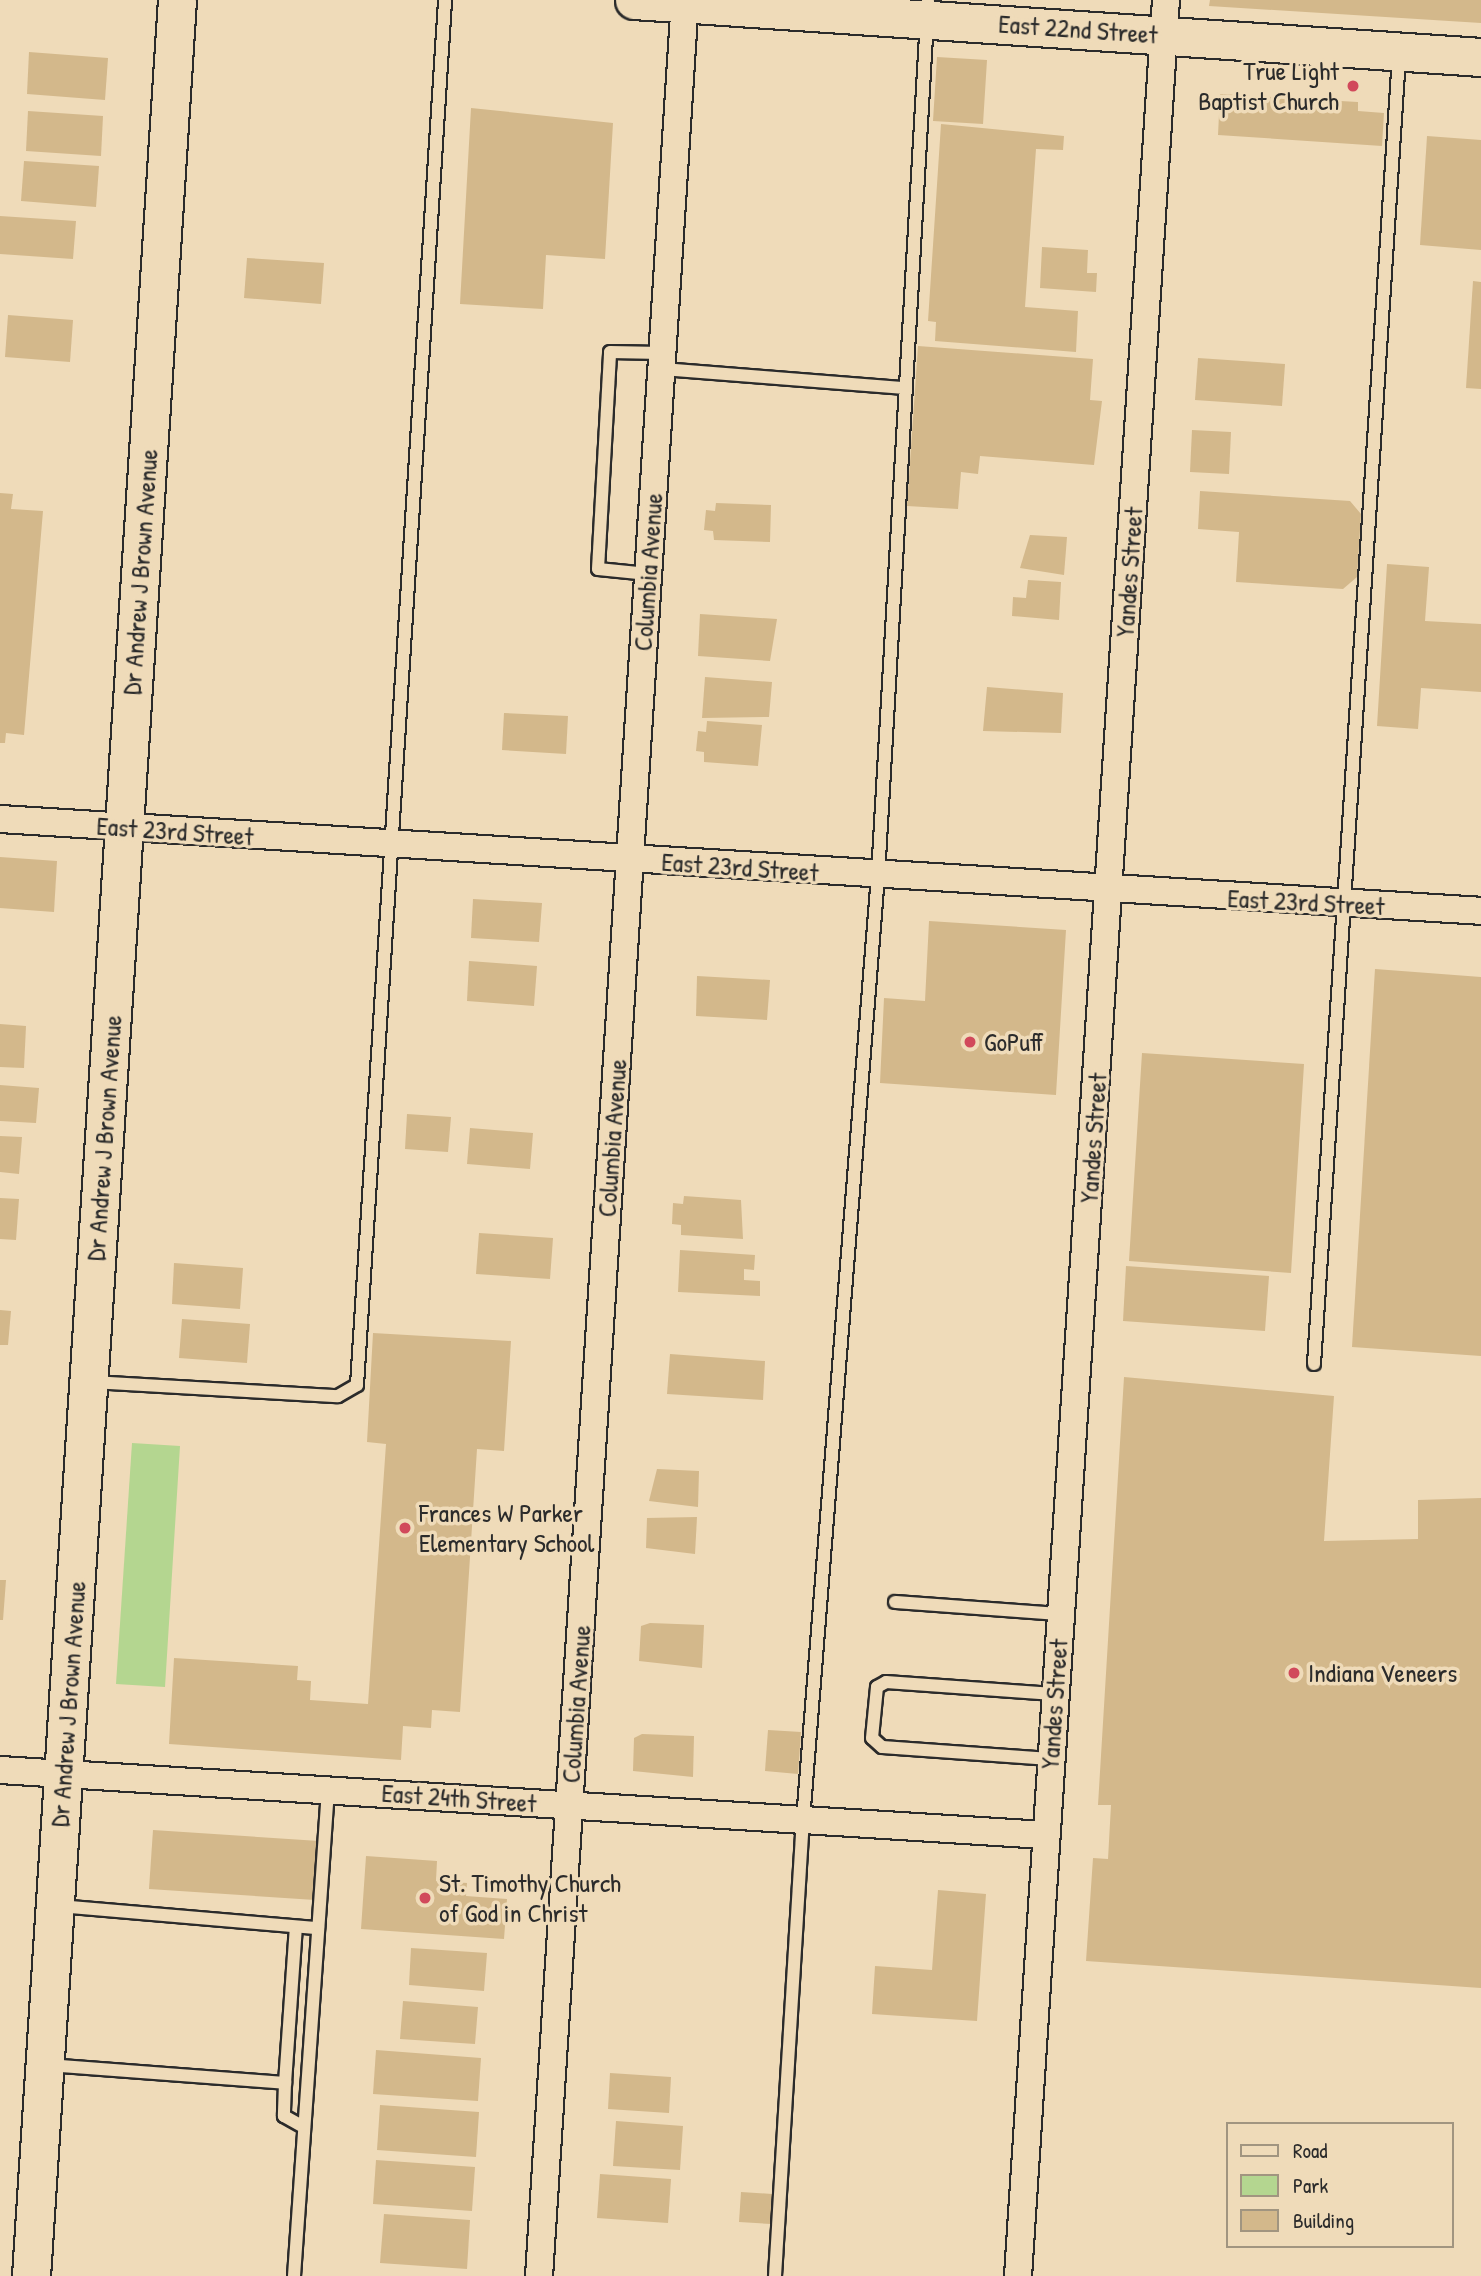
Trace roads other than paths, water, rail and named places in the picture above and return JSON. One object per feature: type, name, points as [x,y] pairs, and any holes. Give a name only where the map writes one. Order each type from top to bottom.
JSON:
[{"type":"main road","name":"Dr Andrew J Brown Avenue","points":[[31,2276],[177,0]]},
{"type":"main road","name":"East 22nd Street","points":[[634,0],[1165,17],[1399,51],[1481,57]]},
{"type":"street","name":"Columbia Avenue","points":[[539,2276],[685,2]]},
{"type":"street","name":"Yandes Street","points":[[1018,2276],[1044,1835],[1109,892],[1165,17]]},
{"type":"street","name":"East 23rd Street","points":[[0,819],[1109,892],[1481,911]]},
{"type":"street","name":"East 24th Street","points":[[0,1770],[1044,1835]]},
{"type":"lane","points":[[88,1382],[338,1396],[357,1385],[445,0]]},
{"type":"lane","points":[[775,2276],[803,1820],[878,876],[927,9]]},
{"type":"lane","points":[[1314,1364],[1346,904],[1399,51]]},
{"type":"lane","points":[[648,575],[598,569],[610,352],[662,361],[905,388]]},
{"type":"lane","points":[[895,1602],[1060,1614]]},
{"type":"lane","points":[[1049,1759],[882,1746],[872,1738],[877,1688],[886,1682],[1054,1694]]},
{"type":"lane","points":[[293,2276],[328,1790]]},
{"type":"lane","points":[[55,1906],[318,1928]]},
{"type":"lane","points":[[296,1927],[284,2116],[304,2127]]},
{"type":"lane","points":[[44,2065],[285,2083]]},
{"type":"place","name":"True Light Baptist Church","points":[[1353,86]]},
{"type":"place","name":"GoPuff","points":[[970,1042]]},
{"type":"place","name":"Frances W Parker Elementary School","points":[[405,1528]]},
{"type":"place","name":"Indiana Veneers","points":[[1294,1673]]},
{"type":"place","name":"St. Timothy Church of God in Christ","points":[[425,1898]]}]
